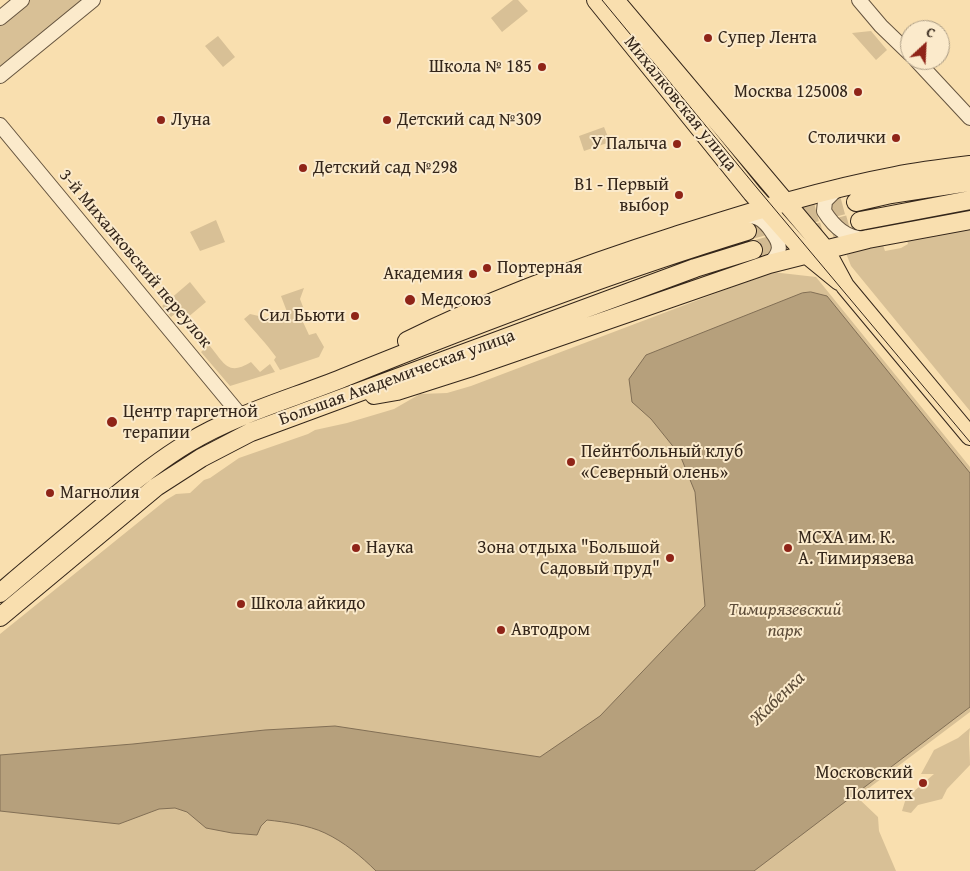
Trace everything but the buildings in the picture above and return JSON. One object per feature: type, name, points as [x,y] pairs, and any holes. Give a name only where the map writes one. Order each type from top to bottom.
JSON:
[{"type":"main road","name":"Михалковская улица","points":[[596,0],[765,208],[806,254],[845,286]]},
{"type":"main road","name":"Михалковская улица","points":[[615,0],[824,249],[845,286]]},
{"type":"main road","name":"Большая Академическая улица","points":[[0,593],[152,466],[189,442],[241,416],[309,392],[396,346],[476,308],[622,253],[743,223],[765,208],[785,202],[897,176],[970,165]]},
{"type":"main road","points":[[856,202],[891,194],[970,182]]},
{"type":"main road","points":[[860,221],[970,200]]},
{"type":"main road","points":[[322,405],[397,391],[769,264],[868,239],[970,220]]},
{"type":"main road","name":"Большая Академическая улица","points":[[0,617],[156,487],[201,458],[251,432],[695,268],[753,250]]},
{"type":"main road","points":[[845,286],[970,436]]},
{"type":"street","points":[[0,18],[22,0]]},
{"type":"street","points":[[0,76],[93,0]]},
{"type":"street","points":[[859,0],[900,44]]},
{"type":"street","points":[[925,70],[970,118]]},
{"type":"street","name":"3-й Михалковский переулок","points":[[0,125],[241,416]]},
{"type":"street","points":[[837,189],[825,201],[824,211],[828,218],[845,235],[853,238],[868,239]]},
{"type":"street","points":[[743,223],[758,218],[768,226],[776,237],[779,243],[778,252],[769,264]]},
{"type":"green space","points":[[30,0],[83,0],[0,68],[0,25]]},
{"type":"green space","points":[[513,0],[518,0],[528,11],[502,32],[491,18]]},
{"type":"green space","points":[[871,31],[887,50],[876,60],[852,33]]},
{"type":"green space","points":[[218,36],[235,57],[223,67],[205,46]]},
{"type":"green space","points":[[604,127],[610,142],[584,151],[579,136]]},
{"type":"green space","points":[[216,220],[225,242],[200,251],[190,232]]},
{"type":"green space","points":[[970,230],[970,411],[851,266],[846,253],[883,245],[885,251],[901,248],[908,244],[907,240],[910,239]]},
{"type":"green space","name":"Тимирязевский парк","points":[[772,272],[816,277],[970,467],[970,712],[857,797],[878,817],[879,831],[896,871],[0,871],[0,634],[166,500],[176,494],[190,493],[204,480],[239,458],[315,430],[394,409],[420,394],[447,393],[471,386]]},
{"type":"green space","points":[[190,282],[206,302],[187,318],[180,310],[171,317],[162,306]]},
{"type":"green space","points":[[304,288],[300,299],[308,320],[303,322],[309,335],[316,333],[324,347],[319,357],[280,370],[274,360],[276,357],[244,319],[250,314],[272,319],[284,315],[289,317],[281,296]]},
{"type":"green space","points":[[209,345],[223,362],[231,368],[243,366],[251,362],[260,372],[270,364],[275,372],[230,386],[201,352]]},
{"type":"green space","points":[[970,728],[970,765],[947,789],[942,799],[918,805],[911,813],[902,811],[906,798],[934,774],[921,774],[934,750],[958,738]]},
{"type":"water","name":"Тимирязевский парк","points":[[811,292],[827,296],[970,473],[970,707],[754,871],[376,871],[352,850],[325,833],[289,823],[267,820],[261,826],[257,835],[206,828],[187,812],[175,808],[159,809],[119,824],[0,811],[0,755],[133,744],[265,730],[335,726],[540,757],[600,716],[705,606],[695,492],[680,455],[651,419],[632,402],[629,379],[646,355],[802,293]]},
{"type":"tunnel","points":[[747,231],[856,202]]},
{"type":"tunnel","points":[[753,250],[860,221]]},
{"type":"tram line","points":[[602,0],[970,442]]},
{"type":"place","name":"Супер Лента","points":[[708,38]]},
{"type":"place","name":"Школа № 185","points":[[542,67]]},
{"type":"place","name":"Москва 125008","points":[[858,92]]},
{"type":"place","name":"Луна","points":[[161,120]]},
{"type":"place","name":"Детский сад №309","points":[[387,120]]},
{"type":"place","name":"Столички","points":[[896,138]]},
{"type":"place","name":"У Палыча","points":[[677,144]]},
{"type":"place","name":"Детский сад №298","points":[[303,168]]},
{"type":"place","name":"В1 - Первый выбор","points":[[679,195]]},
{"type":"place","name":"Портерная","points":[[487,268]]},
{"type":"place","name":"Академия","points":[[473,274]]},
{"type":"place","name":"Медсоюз","points":[[410,300]]},
{"type":"place","name":"Сил Бьюти","points":[[355,316]]},
{"type":"place","name":"Центр таргетной терапии","points":[[112,422]]},
{"type":"place","name":"Пейнтбольный клуб «Северный олень»","points":[[571,462]]},
{"type":"place","name":"Магнолия","points":[[50,493]]},
{"type":"place","name":"Наука","points":[[356,548]]},
{"type":"place","name":"МСХА им. К. А. Тимирязева","points":[[788,548]]},
{"type":"place","name":"Зона отдыха \"Большой Садовый пруд\"","points":[[670,558]]},
{"type":"place","name":"Школа айкидо","points":[[241,604]]},
{"type":"place","name":"Автодром","points":[[501,630]]},
{"type":"place","name":"Московский Политех","points":[[923,783]]},
{"type":"water label","name":"Жабенка","points":[[778,699]]}]
